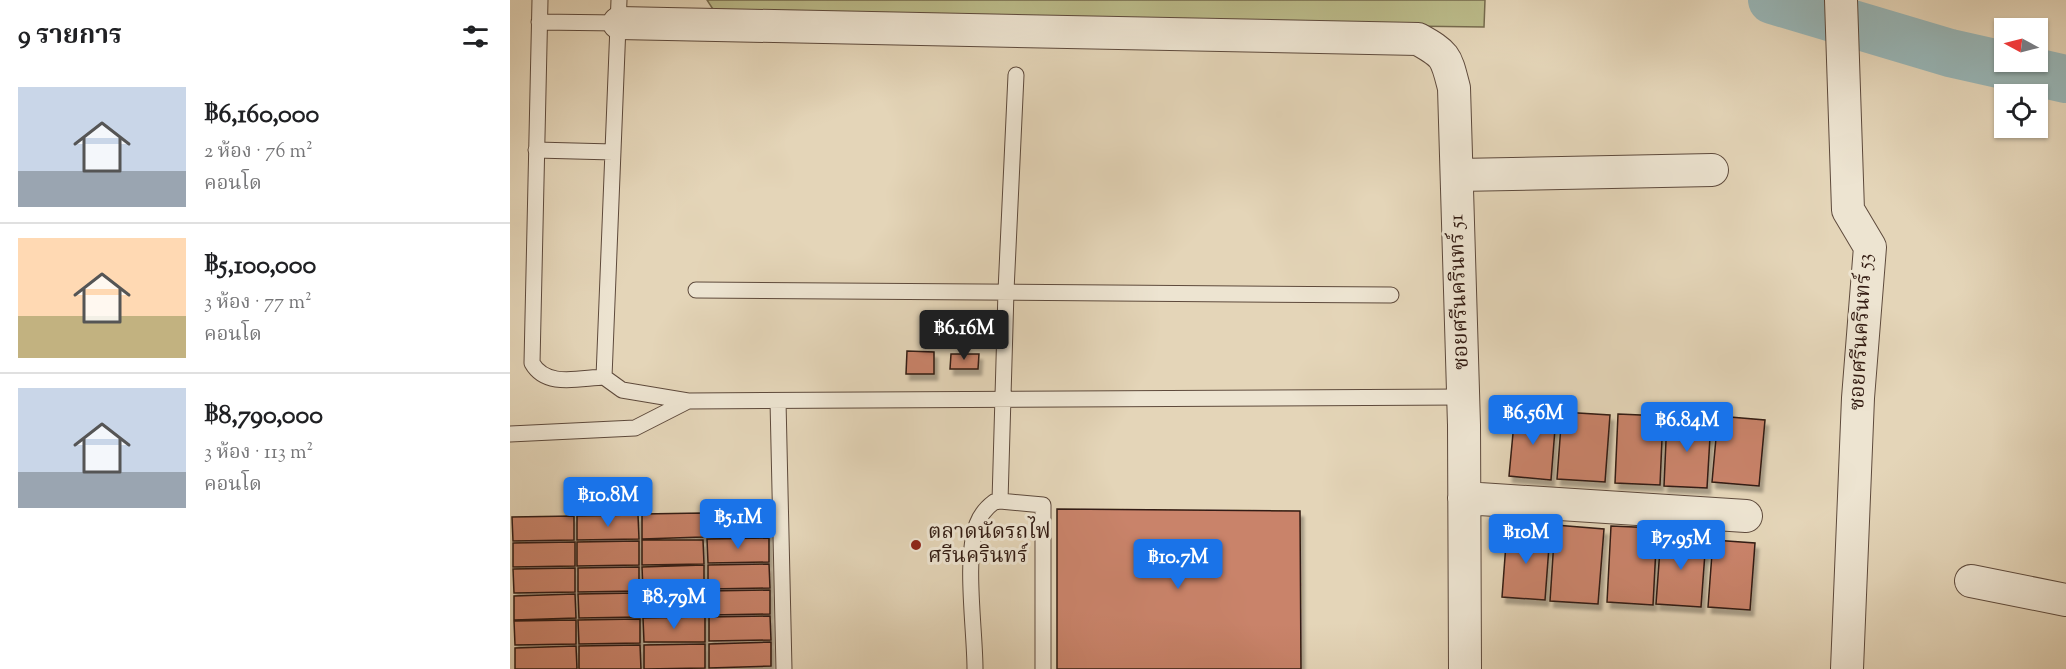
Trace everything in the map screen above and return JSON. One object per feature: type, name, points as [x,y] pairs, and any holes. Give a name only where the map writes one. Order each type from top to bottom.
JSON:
[{"type":"street","name":"ซอยศรีนครินทร์ 53","points":[[1841,0],[1848,210],[1870,248],[1858,398],[1847,669]]},
{"type":"street","name":"ซอยศรีนครินทร์ 51","points":[[619,11],[1418,39],[1435,48],[1447,60],[1454,88],[1463,397],[1465,669]]},
{"type":"street","points":[[1457,175],[1712,170]]},
{"type":"street","points":[[1464,498],[1746,516]]},
{"type":"street","points":[[1971,581],[2065,596]]},
{"type":"lane","points":[[540,0],[532,363],[543,377],[552,380],[604,377],[622,390],[688,401],[1463,397]]},
{"type":"lane","points":[[539,22],[619,11],[604,377]]},
{"type":"lane","points":[[1000,501],[1006,291],[1017,75]]},
{"type":"lane","points":[[536,150],[613,152]]},
{"type":"lane","points":[[696,290],[1391,295]]},
{"type":"lane","points":[[510,434],[635,429],[688,401]]},
{"type":"lane","points":[[778,401],[784,669]]},
{"type":"lane","points":[[975,669],[972,597],[973,539],[981,516],[993,502],[1000,501],[1043,505],[1044,669]]},
{"type":"green space","points":[[707,0],[1485,0],[1484,27],[718,17]]},
{"type":"building","points":[[907,351],[934,352],[934,374],[906,374]]},
{"type":"building","points":[[951,354],[979,354],[978,369],[950,369]]},
{"type":"building","points":[[1515,412],[1556,416],[1551,480],[1509,476]]},
{"type":"building","points":[[1562,412],[1610,415],[1605,482],[1557,479]]},
{"type":"building","points":[[1618,414],[1663,416],[1660,485],[1615,483]]},
{"type":"building","points":[[1718,416],[1765,420],[1759,486],[1712,482]]},
{"type":"building","points":[[1667,418],[1711,420],[1707,488],[1664,486]]},
{"type":"building","points":[[1057,509],[1300,511],[1301,669],[1057,669]]},
{"type":"building","points":[[768,512],[769,536],[708,537],[707,513]]},
{"type":"building","points":[[703,513],[703,537],[642,539],[642,514]]},
{"type":"building","points":[[638,515],[639,539],[577,540],[577,516]]},
{"type":"building","points":[[574,516],[574,540],[513,541],[512,517]]},
{"type":"building","points":[[1555,525],[1604,529],[1598,604],[1550,601]]},
{"type":"building","points":[[1611,526],[1657,528],[1653,605],[1607,602]]},
{"type":"building","points":[[1507,530],[1550,533],[1545,600],[1502,597]]},
{"type":"building","points":[[1661,535],[1706,539],[1701,607],[1656,604]]},
{"type":"building","points":[[769,538],[769,562],[708,563],[707,539]]},
{"type":"building","points":[[642,540],[703,540],[704,564],[642,565]]},
{"type":"building","points":[[1713,540],[1755,543],[1750,610],[1708,607]]},
{"type":"building","points":[[639,541],[639,565],[577,566],[577,542]]},
{"type":"building","points":[[575,542],[575,566],[513,567],[513,543]]},
{"type":"building","points":[[769,564],[770,588],[708,589],[708,565]]},
{"type":"building","points":[[704,565],[704,590],[643,590],[642,567]]},
{"type":"building","points":[[639,567],[639,591],[578,592],[578,568]]},
{"type":"building","points":[[575,568],[575,592],[514,593],[513,569]]},
{"type":"building","points":[[770,590],[770,614],[709,615],[708,591]]},
{"type":"building","points":[[704,592],[705,615],[643,617],[643,593]]},
{"type":"building","points":[[639,593],[640,617],[579,618],[578,594]]},
{"type":"building","points":[[575,594],[576,618],[514,620],[514,596]]},
{"type":"building","points":[[770,616],[771,640],[709,641],[709,617]]},
{"type":"building","points":[[705,617],[705,642],[644,642],[643,618]]},
{"type":"building","points":[[640,619],[640,643],[579,644],[578,620]]},
{"type":"building","points":[[576,620],[576,644],[515,645],[514,621]]},
{"type":"building","points":[[771,642],[771,666],[709,668],[709,644]]},
{"type":"building","points":[[705,644],[705,668],[644,669],[644,645]]},
{"type":"building","points":[[640,645],[641,669],[579,669],[579,646]]},
{"type":"building","points":[[576,646],[577,669],[515,669],[515,648]]},
{"type":"waterway","points":[[1772,0],[1950,53],[2066,79]]},
{"type":"place","name":"ตลาดนัดรถไฟ ศรีนครินทร์","points":[[916,545]]}]
